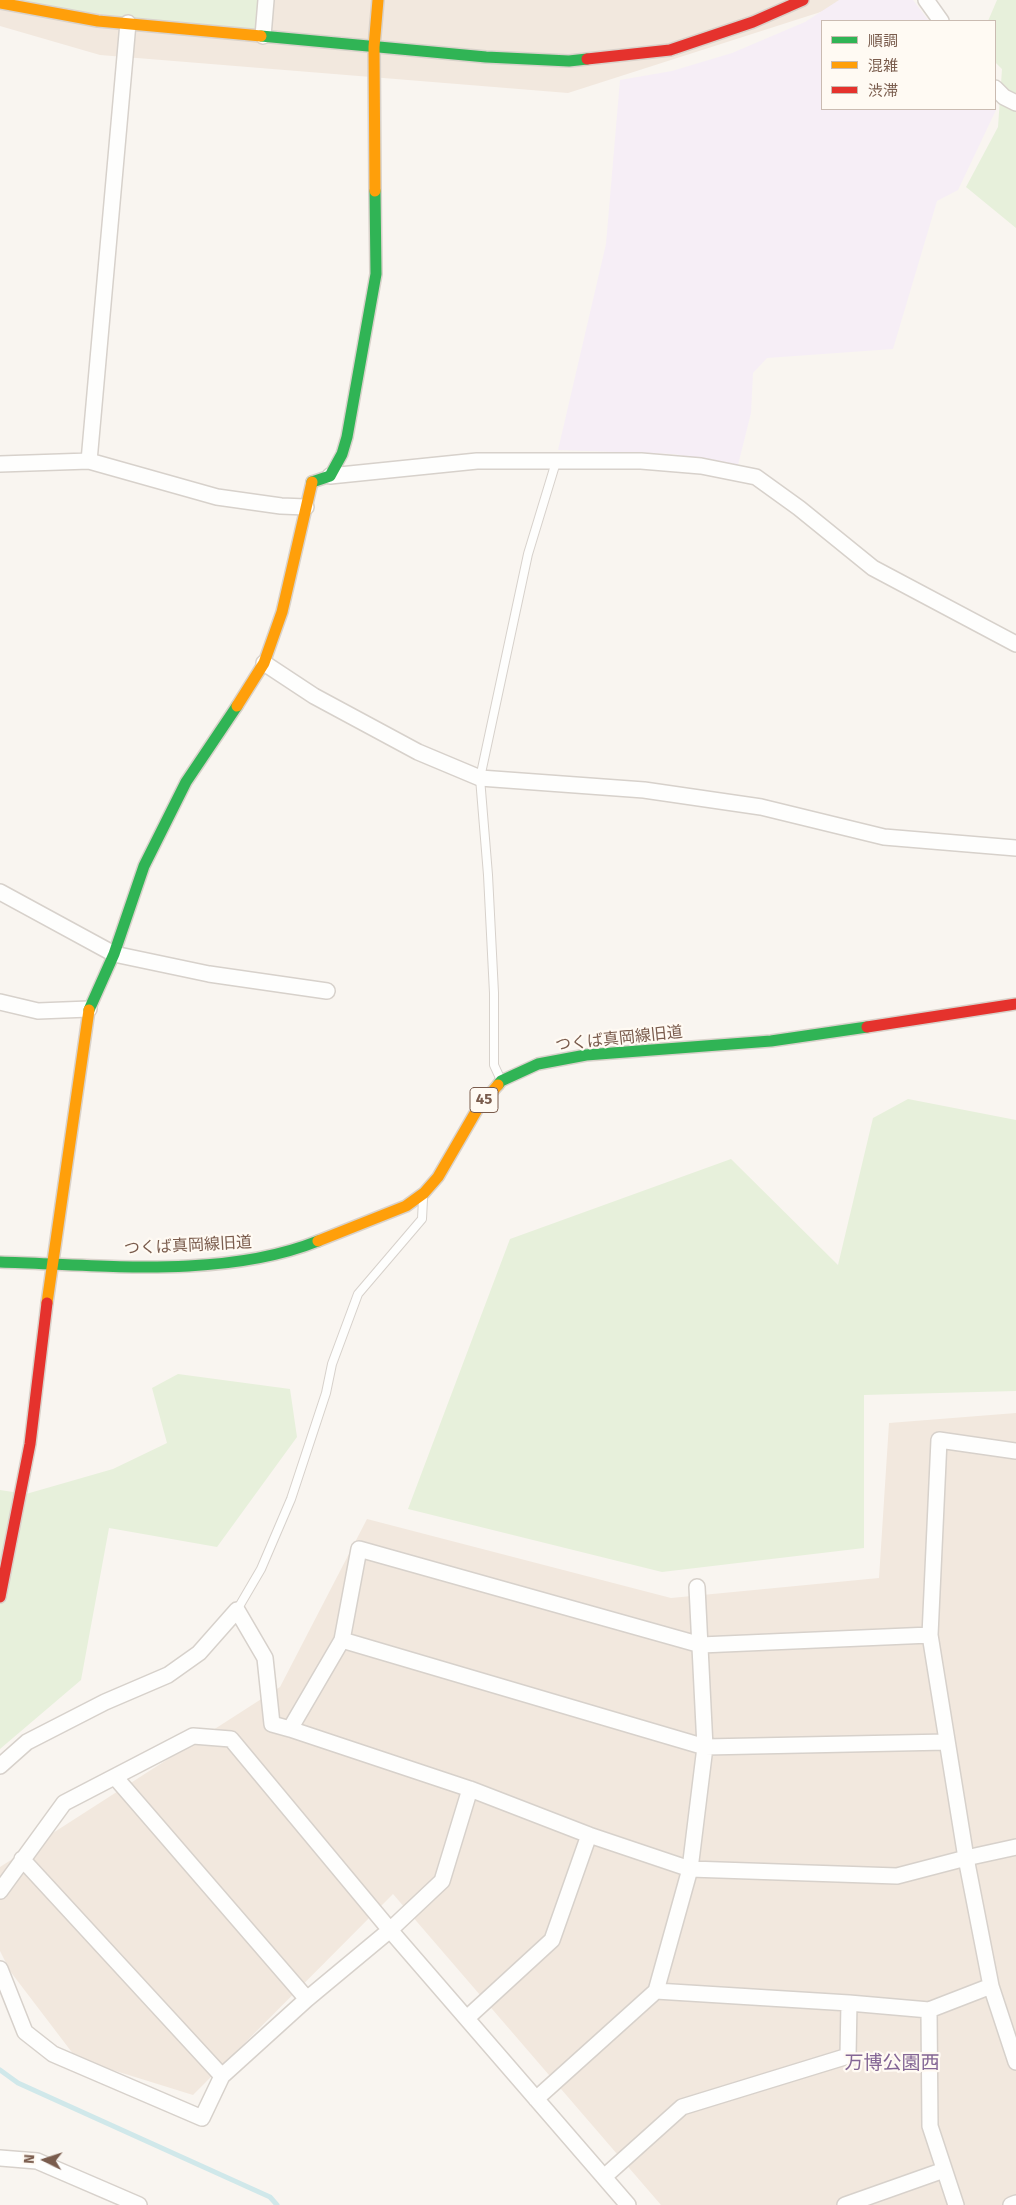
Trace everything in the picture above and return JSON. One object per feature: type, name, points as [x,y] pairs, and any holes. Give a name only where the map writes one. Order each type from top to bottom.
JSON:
[{"type":"street","points":[[263,36],[266,0]]},
{"type":"street","points":[[330,476],[342,454],[347,437],[376,274],[374,47],[378,0]]},
{"type":"street","points":[[0,3],[98,21],[486,57],[569,61],[670,50],[753,22],[803,0]]},
{"type":"street","points":[[926,0],[940,20]]},
{"type":"street","points":[[88,461],[128,24]]},
{"type":"street","points":[[996,89],[1004,97],[1016,103]]},
{"type":"street","points":[[0,464],[88,461],[217,497],[281,506],[306,507]]},
{"type":"street","points":[[0,1596],[30,1444],[51,1264],[90,1009],[114,954],[144,866],[186,782],[264,663],[282,612],[312,482],[330,476],[478,461],[642,461],[701,466],[756,477],[799,508],[872,568],[1016,644]]},
{"type":"street","points":[[264,663],[314,696],[418,752],[480,778],[644,790],[761,806],[884,837],[1016,848]]},
{"type":"street","points":[[0,892],[114,954],[210,974],[327,991]]},
{"type":"street","points":[[0,1002],[38,1011],[90,1009]]},
{"type":"street","name":"つくば真岡線旧道","points":[[0,1262],[153,1266],[233,1263],[272,1257],[314,1243],[399,1209],[424,1193],[438,1177],[478,1108],[501,1081],[538,1064],[586,1055],[771,1041],[1016,1004]]},
{"type":"street","points":[[1016,1451],[939,1440],[930,1634],[966,1858],[991,1986],[1016,2062]]},
{"type":"street","points":[[290,1728],[342,1640],[359,1549],[701,1645],[930,1634]]},
{"type":"street","points":[[536,2099],[656,1991],[690,1869],[705,1747],[697,1587]]},
{"type":"street","points":[[0,1766],[27,1742],[105,1702],[168,1675],[199,1652],[237,1610],[265,1658],[272,1724],[290,1728],[470,1790],[589,1835],[690,1869],[897,1876],[1016,1847]]},
{"type":"street","points":[[342,1640],[705,1747],[948,1742]]},
{"type":"street","points":[[0,1891],[64,1802],[192,1736],[231,1739],[390,1930],[628,2205]]},
{"type":"street","points":[[115,1776],[307,1999]]},
{"type":"street","points":[[0,1969],[25,2032],[53,2054],[202,2118],[222,2076],[307,1999],[390,1930],[442,1881],[470,1790]]},
{"type":"street","points":[[467,2018],[552,1940],[589,1835]]},
{"type":"street","points":[[22,1859],[222,2076]]},
{"type":"street","points":[[656,1991],[928,2010],[991,1986]]},
{"type":"street","points":[[604,2177],[682,2107],[848,2056],[849,2003]]},
{"type":"street","points":[[928,2010],[930,2126],[956,2205]]},
{"type":"street","points":[[0,2158],[37,2162],[139,2205]]},
{"type":"street","points":[[845,2205],[944,2170]]},
{"type":"street","points":[[1011,2205],[1016,2203]]},
{"type":"lane","points":[[501,1081],[494,1065],[494,993],[488,875],[480,778],[528,554],[556,462]]},
{"type":"lane","points":[[237,1610],[260,1569],[291,1499],[326,1393],[332,1364],[358,1294],[422,1219],[424,1193]]},
{"type":"shaded area","points":[[0,0],[858,0],[568,93],[100,55],[0,26]]},
{"type":"shaded area","points":[[839,0],[913,0],[928,20],[821,20],[821,110],[996,110],[958,190],[937,201],[893,349],[767,358],[753,373],[751,413],[738,465],[673,454],[558,450],[606,244],[620,80],[672,71],[732,53],[805,22]]},
{"type":"shaded area","points":[[1016,1413],[1016,2205],[661,2205],[393,1894],[193,2095],[77,2059],[10,1971],[0,1951],[0,1867],[280,1687],[367,1519],[671,1598],[879,1578],[889,1423]]},
{"type":"green space","points":[[0,0],[266,0],[263,36]]},
{"type":"green space","points":[[997,0],[1016,0],[1016,228],[966,187],[998,127],[1002,69],[996,63],[996,20],[988,20]]},
{"type":"green space","points":[[908,1099],[1016,1120],[1016,1391],[864,1395],[864,1548],[662,1572],[408,1509],[510,1239],[731,1159],[838,1265],[873,1118]]},
{"type":"green space","points":[[178,1374],[290,1389],[297,1437],[217,1547],[109,1528],[81,1680],[0,1749],[0,1490],[26,1494],[113,1469],[167,1443],[152,1388]]},
{"type":"waterway","points":[[0,2070],[18,2083],[270,2197],[277,2205]]},
{"type":"traffic: fast","points":[[261,36],[486,57],[569,61],[587,59]]},
{"type":"traffic: fast","points":[[312,482],[330,476],[342,454],[347,437],[376,274],[375,191]]},
{"type":"traffic: fast","points":[[89,1010],[114,954],[144,866],[186,782],[237,706]]},
{"type":"traffic: fast","points":[[498,1085],[501,1081],[538,1064],[586,1055],[771,1041],[867,1027]]},
{"type":"traffic: fast","points":[[0,1262],[120,1267],[202,1265],[242,1261],[281,1253],[318,1241]]},
{"type":"traffic: slow","points":[[375,191],[374,47],[378,0]]},
{"type":"traffic: slow","points":[[0,3],[98,21],[261,36]]},
{"type":"traffic: slow","points":[[237,706],[264,663],[282,612],[312,482]]},
{"type":"traffic: slow","points":[[47,1303],[89,1010]]},
{"type":"traffic: slow","points":[[318,1241],[406,1206],[424,1193],[438,1177],[478,1108],[498,1085]]},
{"type":"traffic: jam","points":[[587,59],[670,50],[753,22],[803,0]]},
{"type":"traffic: jam","points":[[867,1027],[1016,1004]]},
{"type":"traffic: jam","points":[[0,1597],[30,1444],[47,1303]]},
{"type":"district","name":"万博公園西","points":[[892,2064]]}]
